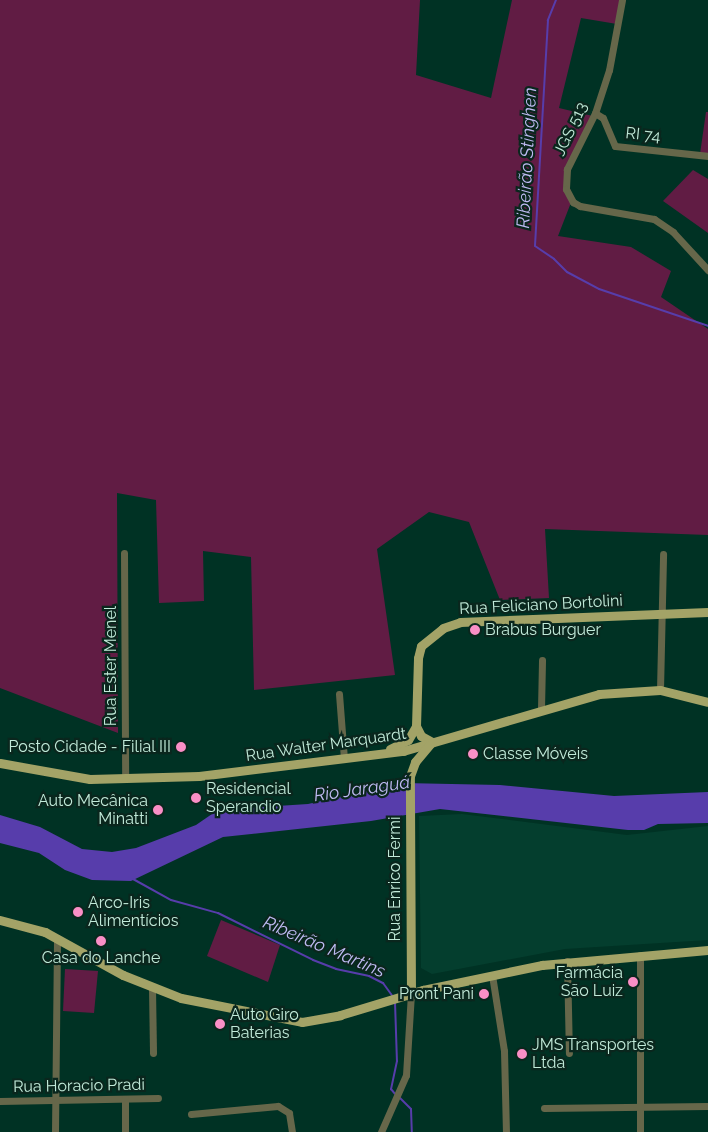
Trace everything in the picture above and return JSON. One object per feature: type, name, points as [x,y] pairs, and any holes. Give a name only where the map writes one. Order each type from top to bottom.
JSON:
[{"type":"main road","name":"Rua Feliciano Bortolini","points":[[416,726],[418,658],[422,646],[443,628],[460,622],[708,612]]},
{"type":"main road","name":"Rua Walter Marquardt","points":[[0,763],[90,779],[199,776],[378,754],[432,742],[541,709],[599,694],[660,690],[708,702]]},
{"type":"main road","points":[[378,754],[404,742],[416,726],[421,736],[432,742]]},
{"type":"main road","name":"Rua Enrico Fermi","points":[[411,993],[410,777],[415,762],[432,742]]},
{"type":"main road","points":[[0,920],[57,938],[152,988],[188,1000],[302,1022],[340,1015],[411,993],[567,961],[708,950]]},
{"type":"street","name":"JGS 513","points":[[622,0],[609,70],[595,113],[567,169],[569,197],[588,209],[654,219],[673,232],[708,270]]},
{"type":"street","name":"RI 74","points":[[595,113],[603,118],[615,146],[708,156]]},
{"type":"street","name":"Rua Ester Menel","points":[[124,553],[125,779]]},
{"type":"street","points":[[660,690],[663,554]]},
{"type":"street","points":[[541,709],[542,660]]},
{"type":"street","points":[[338,694],[344,759]]},
{"type":"street","points":[[55,1132],[57,938]]},
{"type":"street","points":[[640,955],[640,1132]]},
{"type":"street","points":[[567,961],[569,1053]]},
{"type":"street","points":[[492,975],[504,1051],[506,1132]]},
{"type":"street","points":[[152,988],[153,1053]]},
{"type":"street","points":[[381,1132],[400,1092],[407,1066],[411,993]]},
{"type":"street","name":"Rua Horacio Pradi","points":[[0,1101],[158,1098]]},
{"type":"street","points":[[125,1099],[125,1132]]},
{"type":"street","points":[[191,1114],[278,1106],[289,1113],[292,1132]]},
{"type":"street","points":[[544,1108],[708,1106]]},
{"type":"shaded area","points":[[0,0],[420,0],[416,75],[491,98],[512,0],[621,0],[617,24],[581,18],[559,108],[597,117],[578,149],[568,177],[572,200],[558,236],[631,247],[671,271],[661,297],[708,329],[708,535],[545,529],[549,598],[500,600],[469,522],[429,512],[377,549],[395,675],[254,690],[251,557],[203,551],[204,601],[159,603],[156,500],[117,493],[118,733],[0,688]]},
{"type":"shaded area","points":[[706,112],[708,112],[708,154],[700,154]]},
{"type":"shaded area","points":[[693,170],[708,179],[708,233],[663,201]]},
{"type":"shaded area","points":[[403,783],[500,785],[614,796],[708,792],[708,823],[658,824],[644,830],[628,830],[440,809],[371,821],[223,837],[131,881],[92,880],[65,870],[39,853],[0,843],[0,815],[40,827],[82,849],[112,852],[136,848],[196,825],[212,814],[233,809],[308,804]]},
{"type":"shaded area","points":[[462,814],[627,835],[708,826],[708,940],[565,949],[432,974],[421,968],[419,816]]},
{"type":"shaded area","points":[[221,920],[280,945],[268,982],[207,956]]},
{"type":"shaded area","points":[[65,969],[98,971],[94,1013],[63,1011]]},
{"type":"waterway","name":"Ribeirão Stinghen","points":[[556,0],[548,20],[535,246],[554,259],[567,272],[599,289],[708,326]]},
{"type":"waterway","name":"Ribeirão Martins","points":[[133,879],[171,900],[218,913],[313,960],[336,969],[369,976],[383,983],[393,997]]},
{"type":"waterway","name":"Ribeirão Martins","points":[[395,1002],[397,1061],[391,1089],[395,1094]]},
{"type":"waterway","name":"Ribeirão Martins","points":[[399,1097],[411,1109],[412,1132]]},
{"type":"place","name":"Brabus Burguer","points":[[475,630]]},
{"type":"place","name":"Posto Cidade - Filial III","points":[[181,747]]},
{"type":"place","name":"Classe Móveis","points":[[473,754]]},
{"type":"place","name":"Residencial Sperandio","points":[[196,798]]},
{"type":"place","name":"Auto Mecânica Minatti","points":[[158,810]]},
{"type":"place","name":"Arco-Iris Alimentícios","points":[[78,912]]},
{"type":"place","name":"Casa do Lanche","points":[[101,941]]},
{"type":"place","name":"Farmácia São Luiz","points":[[633,982]]},
{"type":"place","name":"Pront Pani","points":[[484,994]]},
{"type":"place","name":"Auto Giro Baterias","points":[[220,1024]]},
{"type":"place","name":"JMS Transportes Ltda","points":[[522,1054]]},
{"type":"water label","name":"Rio Jaraguá","points":[[362,789]]}]
